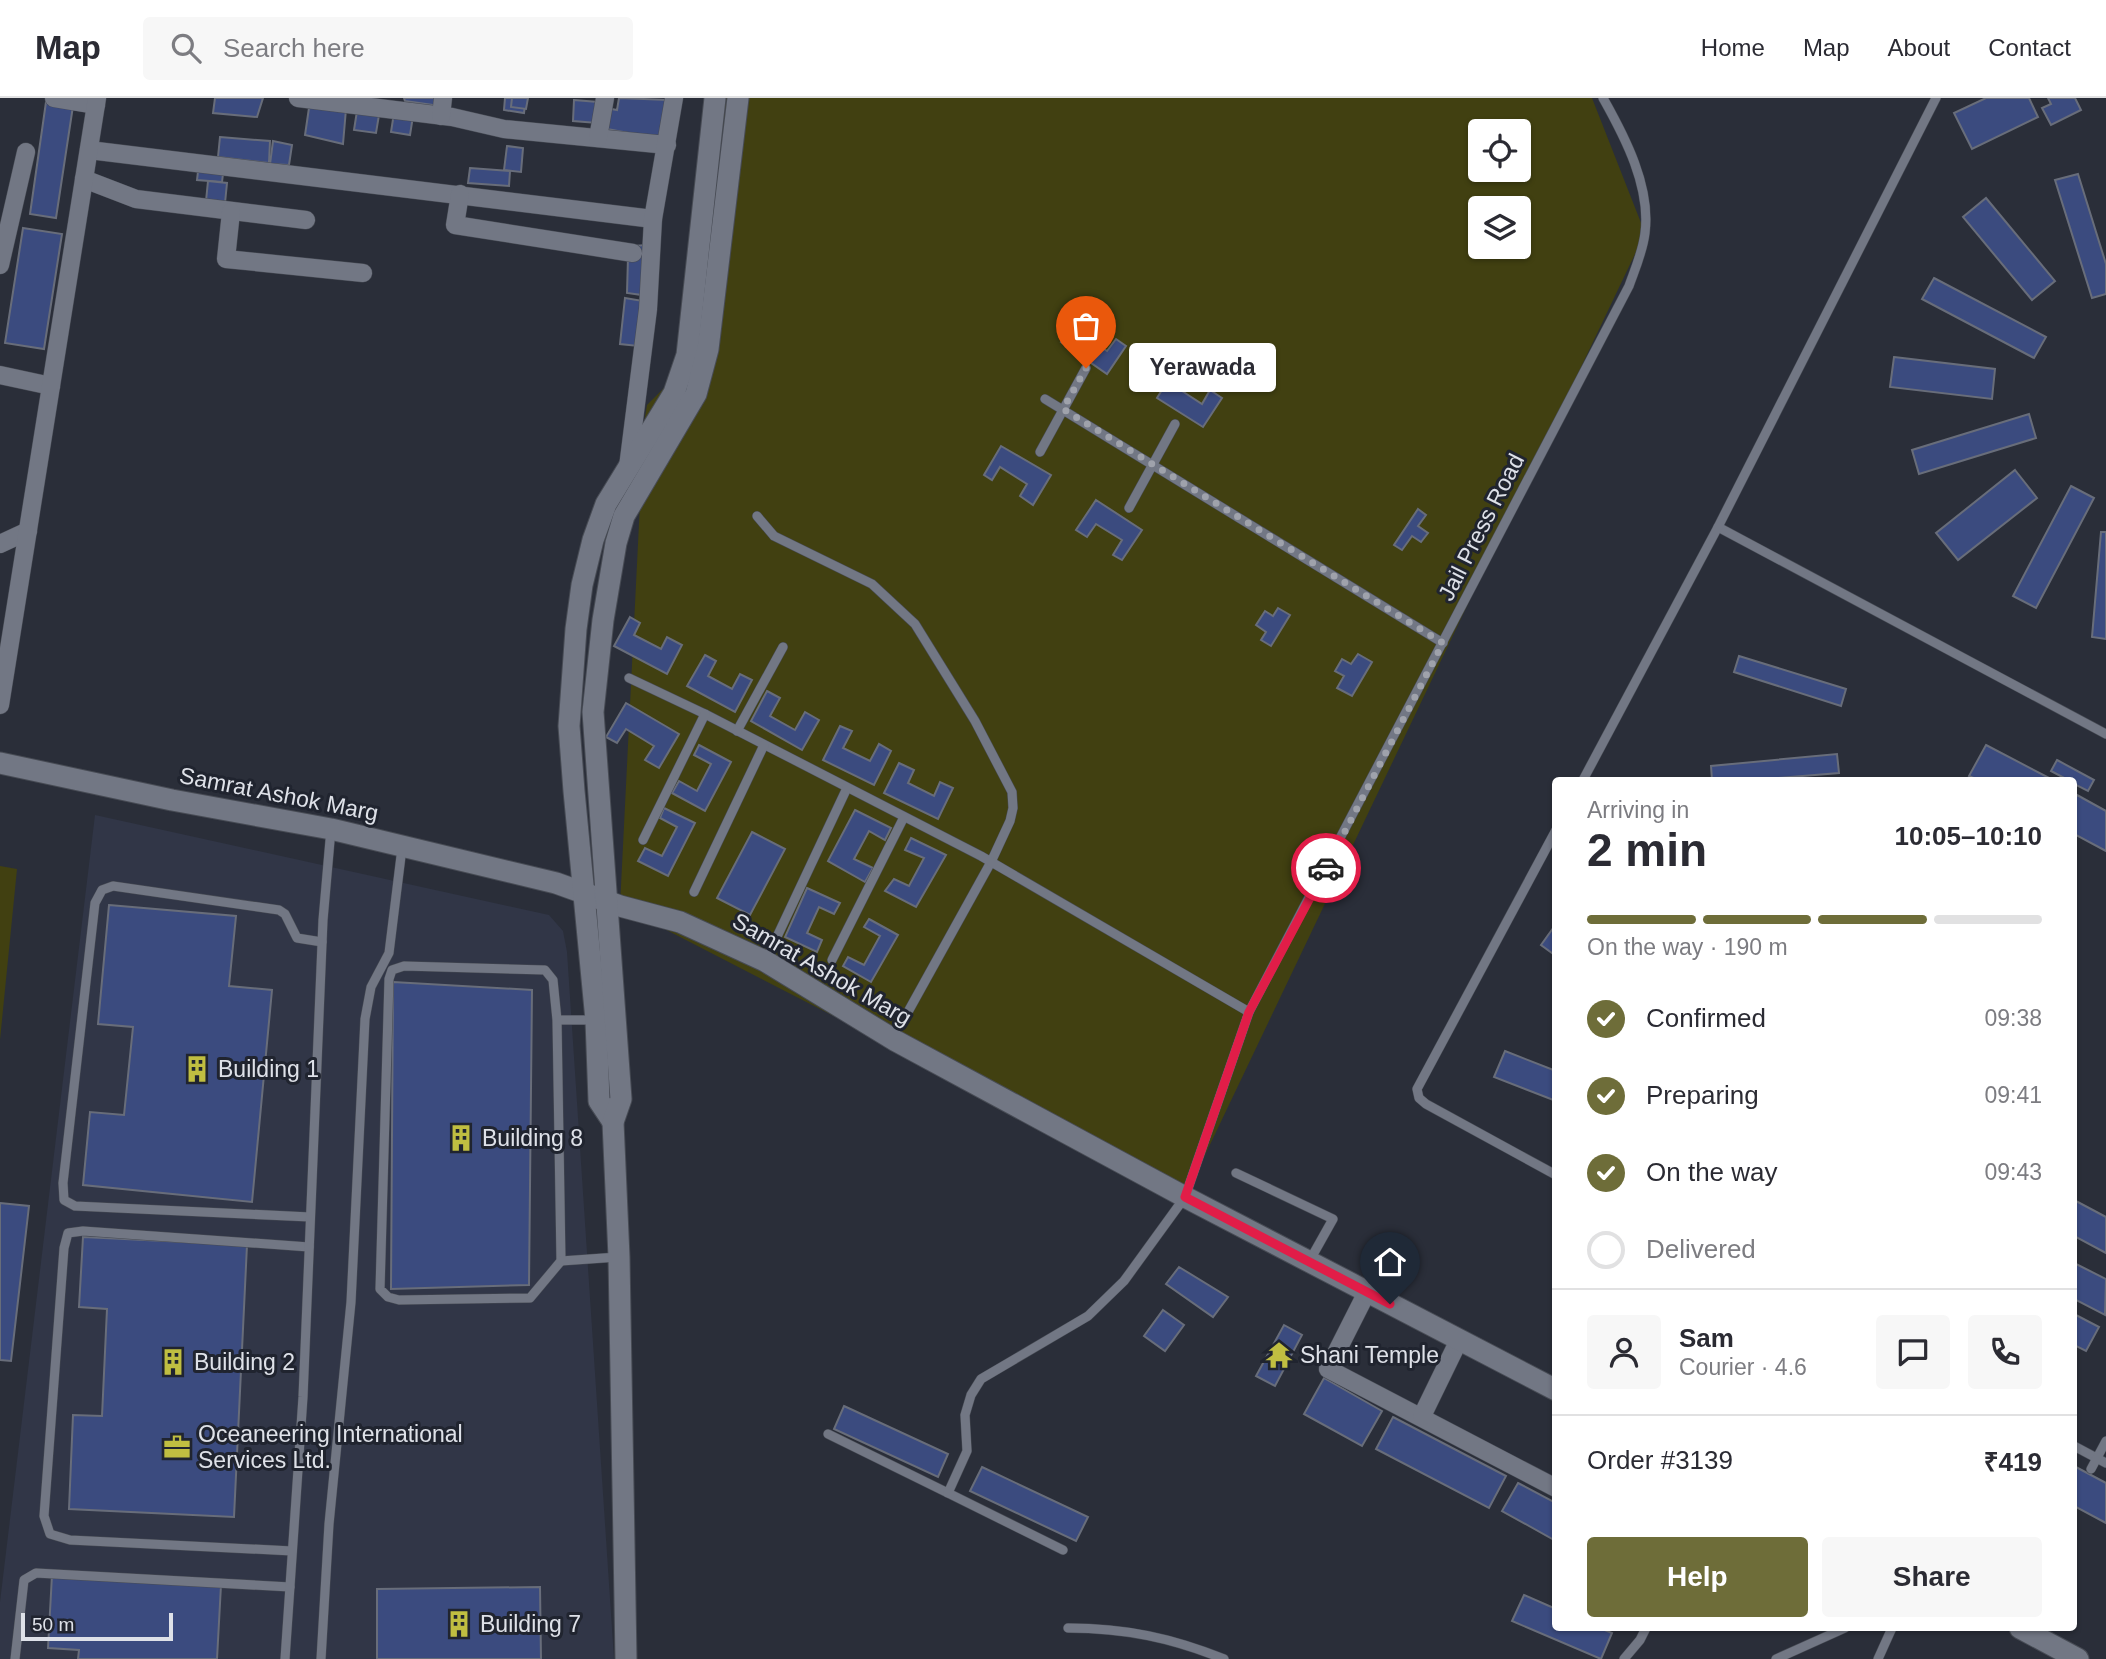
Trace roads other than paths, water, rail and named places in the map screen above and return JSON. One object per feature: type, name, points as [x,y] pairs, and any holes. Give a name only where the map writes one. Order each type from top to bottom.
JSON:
[{"type":"street","points":[[0,705],[97,101],[54,98]]},
{"type":"street","points":[[298,98],[442,107],[504,129],[667,145]]},
{"type":"street","points":[[598,138],[605,98]]},
{"type":"street","points":[[628,467],[648,309],[653,219],[674,98]]},
{"type":"street","points":[[613,1122],[599,1101],[586,894],[569,726],[576,629],[582,585],[593,540],[606,504],[674,393],[687,355],[715,98]]},
{"type":"street","points":[[626,1659],[619,1257],[613,1122],[621,1098],[593,712],[603,620],[616,543],[624,516],[696,394],[703,374],[721,259],[738,98]]},
{"type":"street","points":[[89,150],[653,219]]},
{"type":"street","points":[[0,265],[26,152]]},
{"type":"street","points":[[85,179],[136,199],[306,220]]},
{"type":"street","points":[[460,194],[455,225],[633,253]]},
{"type":"street","points":[[231,212],[226,259],[363,273]]},
{"type":"street","points":[[0,375],[51,386]]},
{"type":"street","points":[[0,544],[28,531]]},
{"type":"street","name":"Samrat Ashok Marg","points":[[0,763],[172,800],[331,829],[556,883],[620,906],[680,922],[765,961],[896,1041],[1185,1197],[1552,1388]]},
{"type":"street","points":[[1367,1292],[1328,1369],[1552,1486]]},
{"type":"street","points":[[1422,1416],[1460,1340]]},
{"type":"street","points":[[2026,1631],[2078,1659]]},
{"type":"lane","name":"Jail Press Road","points":[[948,1493],[967,1451],[965,1415],[971,1395],[981,1379],[1088,1316],[1124,1281],[1185,1197],[1249,1012],[1629,286],[1645,233],[1645,209],[1628,148],[1602,98]]},
{"type":"lane","points":[[1585,777],[1718,527],[1936,98]]},
{"type":"lane","points":[[1040,452],[1086,368]]},
{"type":"lane","points":[[1045,399],[1443,643]]},
{"type":"lane","points":[[1129,508],[1175,424]]},
{"type":"lane","points":[[757,516],[774,536],[872,584],[915,624],[975,720],[1012,792],[1010,821],[991,862],[909,1010]]},
{"type":"lane","points":[[1718,527],[2106,734]]},
{"type":"lane","points":[[737,731],[783,647]]},
{"type":"lane","points":[[629,678],[991,862],[1249,1012]]},
{"type":"lane","points":[[643,841],[705,715]]},
{"type":"lane","points":[[694,892],[764,745]]},
{"type":"lane","points":[[765,961],[847,788]]},
{"type":"lane","points":[[832,960],[904,817]]},
{"type":"lane","points":[[285,1659],[303,1398],[322,942],[331,829]]},
{"type":"lane","points":[[1552,837],[1417,1089],[1419,1098],[1426,1104],[1552,1173]]},
{"type":"lane","points":[[321,1659],[329,1524],[351,1301],[365,1020],[372,987],[389,953],[402,846]]},
{"type":"lane","points":[[310,1217],[75,1206],[64,1200],[63,1183],[95,903],[102,890],[113,886],[279,910],[285,914],[297,938],[322,942]]},
{"type":"lane","points":[[404,966],[545,970],[552,980],[557,1020],[561,1261],[530,1298],[398,1300],[388,1297],[380,1289],[388,979],[392,971],[404,966]]},
{"type":"lane","points":[[557,1020],[596,1020]]},
{"type":"lane","points":[[1236,1173],[1334,1219],[1309,1262]]},
{"type":"lane","points":[[292,1551],[70,1540],[50,1534],[44,1516],[64,1248],[68,1233],[83,1231],[309,1247]]},
{"type":"lane","points":[[561,1261],[619,1257]]},
{"type":"lane","points":[[828,1434],[1063,1550]]},
{"type":"lane","points":[[2091,1469],[2102,1460],[2106,1441]]},
{"type":"lane","points":[[2077,1448],[2102,1460]]},
{"type":"lane","points":[[15,1659],[24,1580],[36,1573],[290,1587]]},
{"type":"lane","points":[[1068,1628],[1111,1628],[1184,1643],[1224,1659]]},
{"type":"lane","points":[[1624,1659],[1644,1631]]},
{"type":"lane","points":[[1776,1659],[1838,1631]]},
{"type":"lane","points":[[1878,1659],[1891,1631]]},
{"type":"place","name":"Yerawada","points":[[1086,368]]},
{"type":"place","name":"Building 1","points":[[197,1069]]},
{"type":"place","name":"Building 8","points":[[461,1138]]},
{"type":"place","name":"Shani Temple","points":[[1279,1355]]},
{"type":"place","name":"Building 2","points":[[173,1362]]},
{"type":"place","name":"Oceaneering International Services Ltd.","points":[[177,1447]]},
{"type":"place","name":"Building 7","points":[[459,1624]]}]
